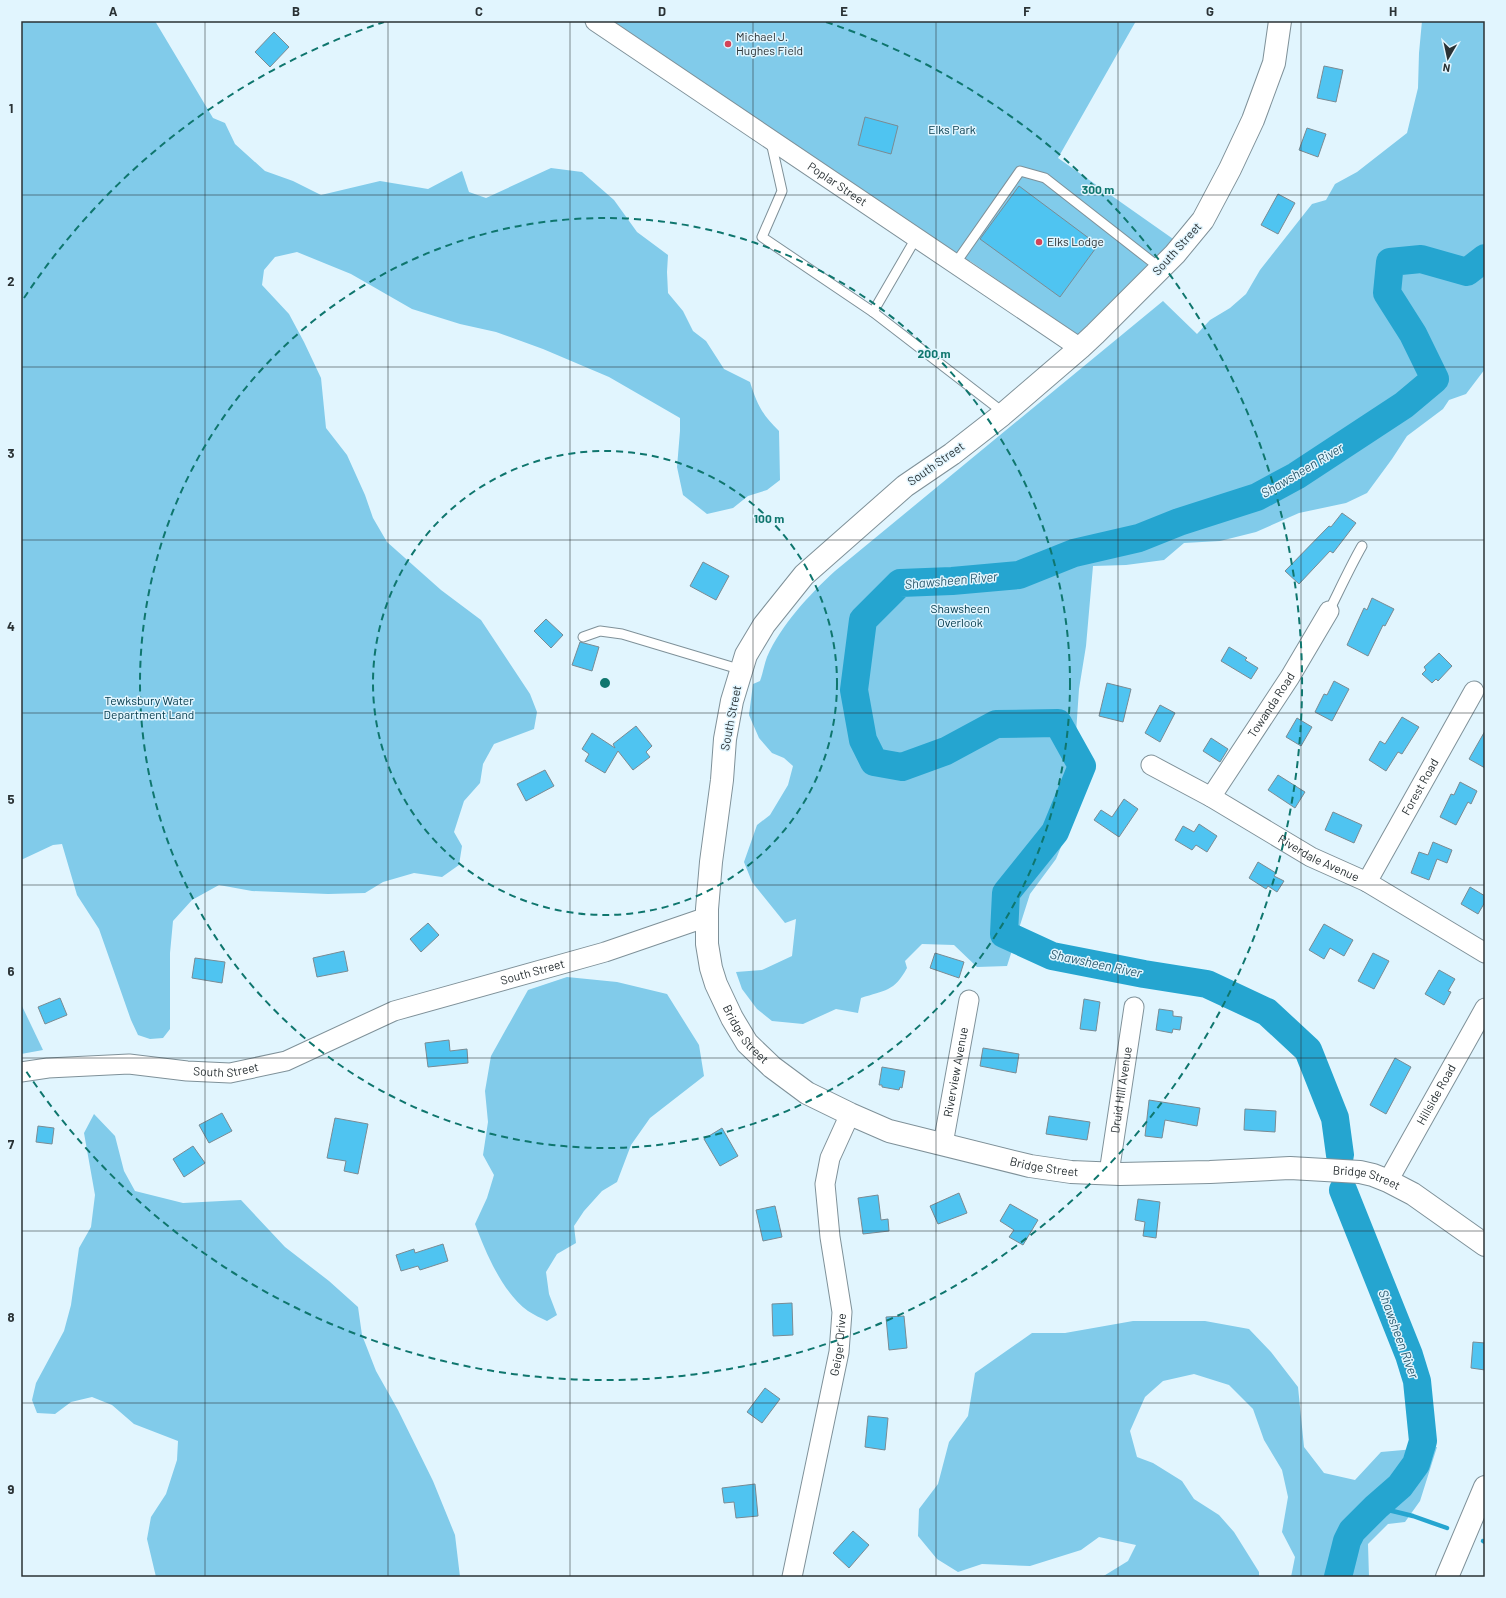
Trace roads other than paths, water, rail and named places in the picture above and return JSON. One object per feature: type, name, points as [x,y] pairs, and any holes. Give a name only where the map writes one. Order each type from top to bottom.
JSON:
[{"type":"street","name":"Poplar Street","points":[[595,21],[1080,348]]},
{"type":"street","name":"South Street","points":[[21,1072],[48,1068],[129,1064],[187,1071],[230,1073],[286,1061],[394,1011],[605,952],[707,917],[710,862],[722,780],[725,739],[732,701],[746,655],[764,625],[804,575],[905,486],[952,454],[1004,413],[1096,334],[1160,268],[1203,220],[1230,169],[1253,120],[1274,63],[1280,21]]},
{"type":"street","name":"Towanda Road","points":[[1211,797],[1290,677],[1329,611]]},
{"type":"street","name":"Forest Road","points":[[1367,882],[1474,691]]},
{"type":"street","name":"Riverdale Avenue","points":[[1150,765],[1211,797],[1311,857],[1367,882],[1485,953]]},
{"type":"street","name":"Bridge Street","points":[[707,917],[707,944],[711,968],[716,984],[732,1018],[747,1043],[772,1066],[807,1093],[850,1114],[889,1130],[1030,1166],[1071,1172],[1210,1172],[1290,1168],[1346,1170],[1373,1175],[1388,1180],[1413,1194],[1485,1245]]},
{"type":"street","name":"Riverview Avenue","points":[[943,1144],[969,1000]]},
{"type":"street","name":"Druid Hill Avenue","points":[[1109,1173],[1134,1007]]},
{"type":"street","name":"Hillside Road","points":[[1388,1180],[1485,1008]]},
{"type":"street","name":"Geiger Drive","points":[[792,1577],[839,1352],[842,1312],[830,1237],[825,1184],[830,1158],[850,1114]]},
{"type":"street","points":[[1447,1577],[1485,1487]]},
{"type":"lane","points":[[770,139],[782,191],[762,238],[873,312],[1004,413]]},
{"type":"lane","points":[[955,264],[1020,171],[1045,178],[1160,268]]},
{"type":"lane","points":[[873,312],[916,238]]},
{"type":"lane","points":[[1329,611],[1342,586],[1349,568],[1362,546]]},
{"type":"lane","points":[[583,637],[600,631],[622,634],[742,670]]},
{"type":"waterway","name":"Shawsheen River","points":[[1340,1155],[1335,1118],[1308,1050],[1267,1012],[1207,984],[1144,974],[1052,956],[1004,934],[1006,893],[1055,832],[1082,766],[1058,723],[996,724],[946,751],[902,767],[874,762],[863,740],[854,690],[863,620],[900,583],[952,581],[1019,575],[1074,553],[1139,538],[1179,522],[1257,497],[1296,476],[1404,405],[1435,379],[1413,334],[1387,293],[1390,262],[1421,259],[1467,272],[1485,258]]},
{"type":"waterway","name":"Shawsheen River","points":[[1338,1577],[1347,1541],[1352,1531],[1400,1486],[1416,1464],[1423,1441],[1417,1381],[1409,1355],[1343,1190]]},
{"type":"waterway","points":[[1376,1507],[1413,1516],[1447,1528]]},
{"type":"place","name":"Michael J. Hughes Field","points":[[728,44]]},
{"type":"place","name":"Elks Lodge","points":[[1039,242]]},
{"type":"park label","name":"Elks Park","points":[[952,130]]},
{"type":"park label","name":"Shawsheen Overlook","points":[[960,616]]},
{"type":"park label","name":"Tewksbury Water Department Land","points":[[149,708]]}]
